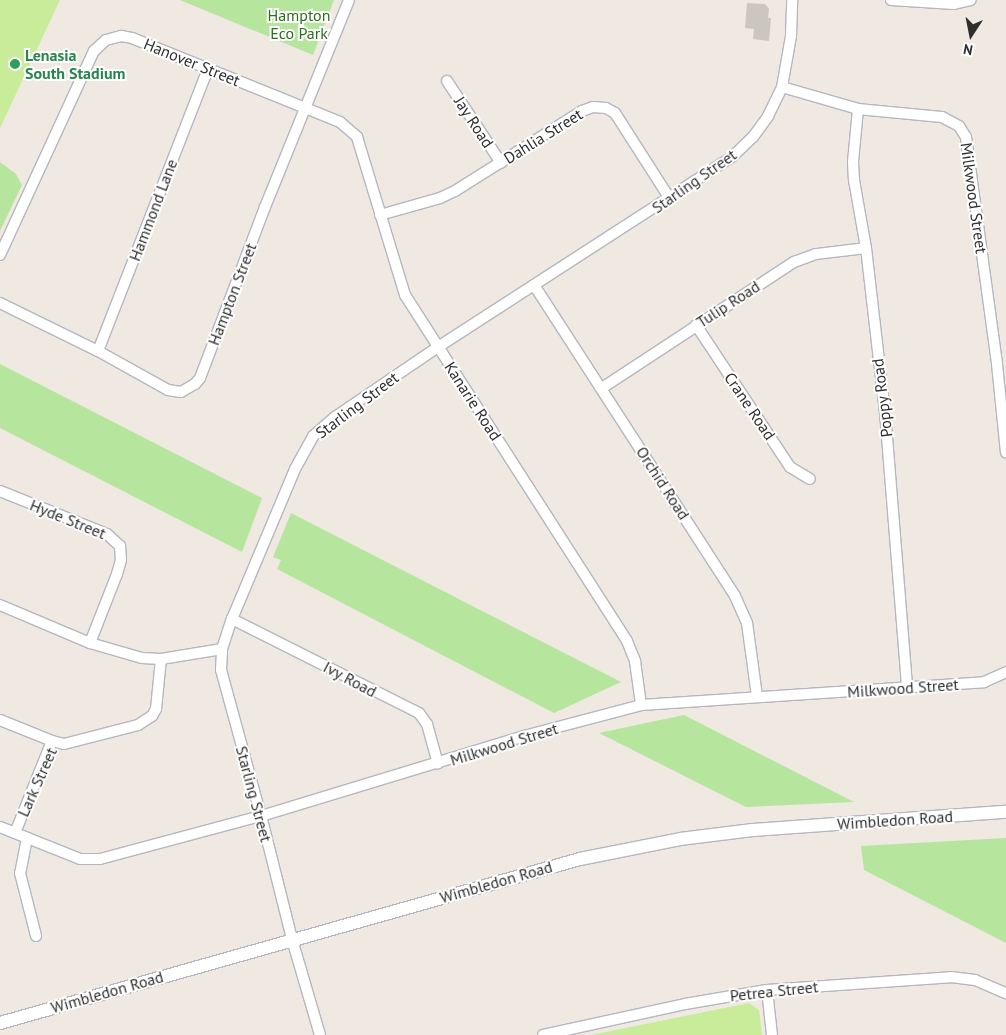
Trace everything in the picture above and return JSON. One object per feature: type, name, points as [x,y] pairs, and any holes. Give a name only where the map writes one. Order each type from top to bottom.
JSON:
[{"type":"street","name":"Hampton Street","points":[[0,303],[98,352],[168,390],[181,392],[195,384],[210,351],[349,0]]},
{"type":"street","name":"Starling Street","points":[[320,1035],[292,939],[221,670],[222,649],[232,620],[295,469],[313,436],[335,417],[438,347],[670,199],[732,157],[753,137],[768,116],[782,88],[790,36],[792,0]]},
{"type":"street","points":[[890,0],[954,4],[970,0]]},
{"type":"street","name":"Hanover Street","points":[[0,255],[89,62],[100,44],[113,37],[132,38],[305,108]]},
{"type":"street","name":"Hammond Lane","points":[[98,352],[208,70]]},
{"type":"street","name":"Jay Road","points":[[447,81],[501,163]]},
{"type":"street","name":"Milkwood Street","points":[[782,88],[858,109],[942,116],[959,126],[966,137],[997,364],[1006,453]]},
{"type":"street","name":"Dahlia Street","points":[[380,215],[440,198],[501,163],[582,111],[593,107],[606,108],[615,113],[670,199]]},
{"type":"street","name":"Kanarie Road","points":[[305,108],[340,122],[357,137],[405,295],[627,641],[635,661],[641,705]]},
{"type":"street","name":"Poppy Road","points":[[858,109],[853,171],[866,248],[886,432],[907,687]]},
{"type":"street","name":"Tulip Road","points":[[602,388],[696,325],[806,257],[866,248]]},
{"type":"street","name":"Orchid Road","points":[[534,285],[735,596],[747,623],[757,696]]},
{"type":"street","name":"Crane Road","points":[[696,325],[790,467],[810,479]]},
{"type":"street","name":"Hyde Street","points":[[0,492],[107,534],[120,546],[121,560],[117,574],[90,643]]},
{"type":"street","points":[[0,605],[90,643],[126,655],[161,659],[222,649]]},
{"type":"street","name":"Ivy Road","points":[[232,620],[419,713],[427,724],[438,764]]},
{"type":"street","name":"Lark Street","points":[[15,833],[52,741],[73,743],[145,722],[156,709],[161,659]]},
{"type":"street","name":"Milkwood Street","points":[[0,827],[68,855],[91,860],[261,816],[438,764],[524,736],[641,705],[984,682],[1006,672]]},
{"type":"street","points":[[0,720],[52,741]]},
{"type":"street","name":"Wimbledon Road","points":[[0,1023],[580,859],[672,840],[752,830],[1006,812]]},
{"type":"street","points":[[27,838],[20,873],[36,936]]},
{"type":"street","name":"Petrea Street","points":[[543,1035],[685,1004],[767,990],[951,977],[975,980],[1006,993]]},
{"type":"street","points":[[767,990],[772,1035]]},
{"type":"green space","name":"Lenasia South Stadium","points":[[0,0],[60,0],[0,128]]},
{"type":"green space","name":"Hampton Eco Park","points":[[180,0],[334,0],[313,55]]},
{"type":"green space","points":[[0,162],[16,174],[22,185],[0,231]]},
{"type":"green space","points":[[0,364],[262,498],[242,552],[0,428]]},
{"type":"green space","points":[[291,513],[621,682],[554,713],[277,569],[281,560],[273,557]]},
{"type":"green space","points":[[684,715],[854,802],[746,807],[599,733]]},
{"type":"green space","points":[[1006,838],[1006,943],[864,870],[861,846]]},
{"type":"green space","points":[[749,1003],[759,1010],[762,1035],[591,1035]]},
{"type":"building","points":[[747,3],[765,4],[769,9],[768,18],[771,18],[769,41],[753,39],[754,29],[745,28]]},
{"type":"place","name":"Lenasia South Stadium","points":[[15,64]]}]
